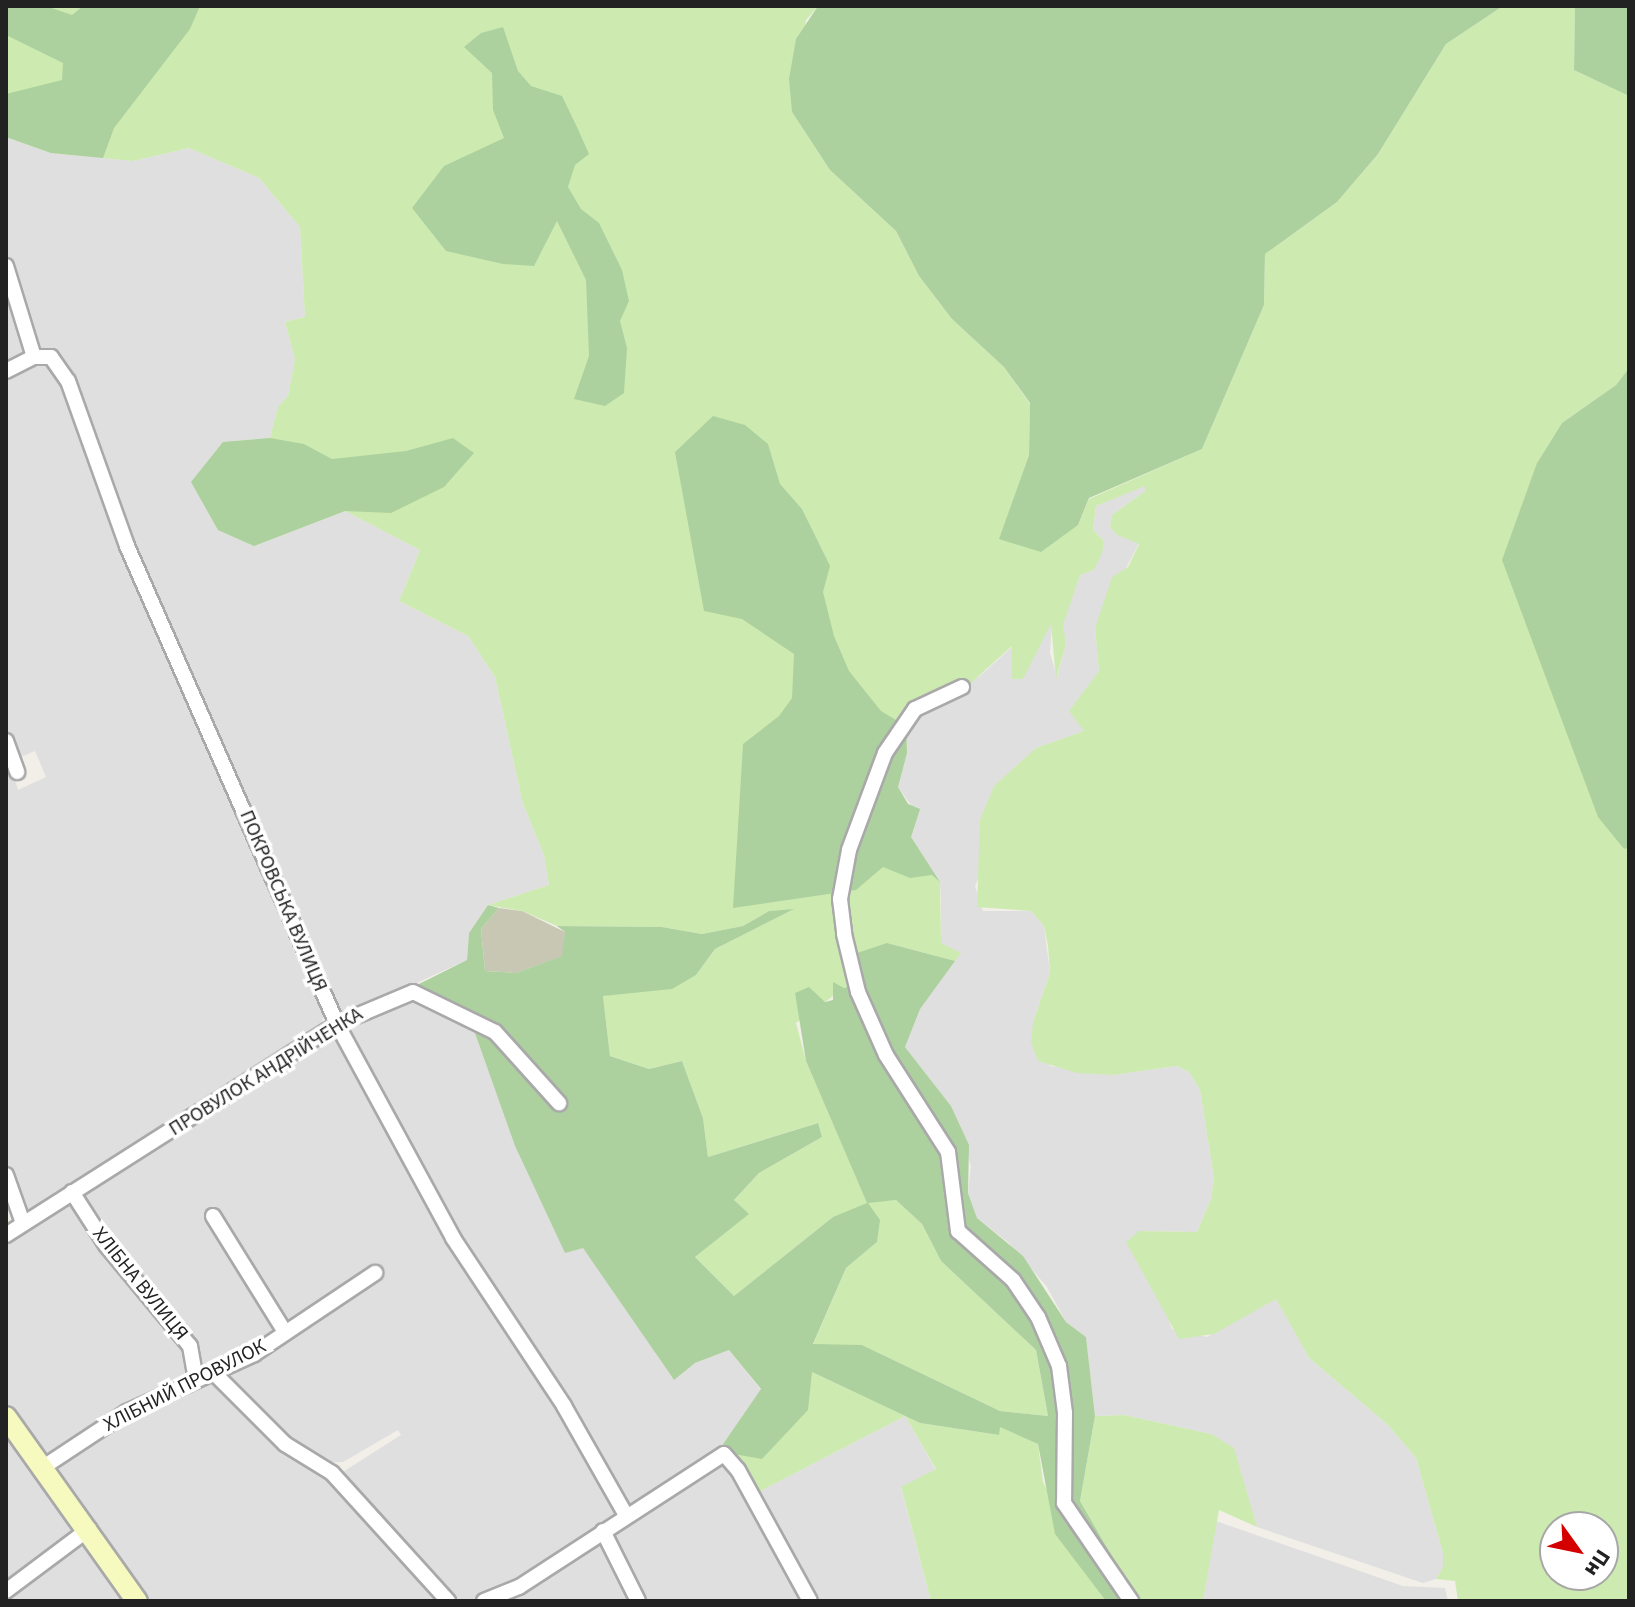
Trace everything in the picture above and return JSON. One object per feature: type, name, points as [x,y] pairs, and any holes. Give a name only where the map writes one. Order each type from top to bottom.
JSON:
[{"type":"street","points":[[6,266],[34,357],[6,371]]},
{"type":"street","name":"ПОКРОВСЬКА ВУЛИЦЯ","points":[[34,357],[51,357],[68,381],[117,523],[337,1024],[453,1238],[564,1406],[626,1515]]},
{"type":"street","points":[[962,687],[915,709],[885,753],[849,850],[840,899],[844,934],[858,992],[886,1055],[944,1142],[954,1174],[958,1231],[1013,1280],[1049,1342],[1059,1366],[1065,1413],[1064,1503],[1131,1601]]},
{"type":"street","points":[[6,741],[17,772]]},
{"type":"street","name":"ПРОВУЛОК АНДРІЙЧЕНКА","points":[[6,1235],[337,1024],[413,992],[495,1032],[559,1103]]},
{"type":"street","points":[[6,1175],[23,1223]]},
{"type":"street","name":"ХЛІБНА ВУЛИЦЯ","points":[[72,1192],[114,1256],[190,1346],[196,1380]]},
{"type":"street","name":"ХЛІБНИЙ ПРОВУЛОК","points":[[213,1216],[285,1332]]},
{"type":"street","name":"ХЛІБНИЙ ПРОВУЛОК","points":[[45,1466],[127,1412],[215,1374],[375,1273]]},
{"type":"street","points":[[215,1374],[285,1444],[332,1473],[448,1601]]},
{"type":"street","points":[[6,1417],[45,1466],[137,1601]]},
{"type":"street","points":[[484,1601],[519,1587],[724,1454],[738,1470],[810,1601]]},
{"type":"street","points":[[6,1591],[89,1529]]},
{"type":"street","points":[[603,1531],[638,1601]]},
{"type":"shaded area","points":[[6,137],[51,153],[133,161],[189,148],[259,178],[300,227],[305,317],[285,322],[295,359],[288,396],[278,408],[270,438],[223,442],[254,546],[345,511],[420,550],[399,601],[468,636],[495,677],[523,804],[544,855],[549,885],[488,905],[469,933],[467,960],[338,1019],[129,545],[70,380],[48,348],[36,354],[6,256]]},
{"type":"shaded area","points":[[6,273],[29,354],[6,368]]},
{"type":"shaded area","points":[[39,359],[53,365],[65,382],[326,1012],[316,1034],[31,1214],[22,1213],[6,1169],[6,750],[18,790],[46,777],[35,751],[16,759],[6,731],[6,372]]},
{"type":"shaded area","points":[[1145,485],[1145,491],[1112,515],[1110,527],[1117,535],[1139,543],[1095,628],[1099,671],[1085,731],[1036,748],[975,886],[983,911],[1031,911],[1044,926],[1050,973],[1033,1022],[1050,1066],[1113,1075],[1177,1066],[1189,1072],[1200,1090],[1214,1178],[1211,1199],[1197,1232],[1139,1231],[1172,1329],[1207,1337],[1276,1298],[1309,1358],[1387,1424],[1416,1458],[1443,1553],[1443,1567],[1436,1579],[1423,1583],[1257,1527],[1242,1481],[1211,1434],[1124,1415],[1095,1416],[1086,1337],[1066,1322],[1047,1287],[1009,1243],[977,1218],[968,1193],[971,1166],[951,1106],[905,1047],[941,943],[940,882],[911,837],[913,808],[898,787],[907,753],[906,726],[981,675],[1013,646],[1013,679],[1023,679],[1046,625],[1052,624],[1050,653],[1057,677],[1066,644],[1062,625],[1080,575],[1094,570],[1104,541],[1093,530],[1096,506]]},
{"type":"shaded area","points":[[499,908],[522,911],[565,932],[563,956],[516,973],[485,971],[481,929]]},
{"type":"shaded area","points":[[413,996],[471,1022],[515,1146],[565,1252],[583,1247],[673,1379],[695,1363],[729,1350],[761,1390],[721,1447],[628,1510],[484,1282],[343,1025]]},
{"type":"shaded area","points":[[331,1034],[341,1038],[352,1056],[447,1234],[562,1406],[620,1516],[517,1584],[477,1601],[456,1601],[338,1475],[401,1435],[398,1430],[343,1462],[320,1463],[285,1441],[222,1373],[256,1357],[379,1275],[376,1269],[294,1322],[285,1323],[212,1207],[204,1211],[278,1326],[273,1338],[201,1376],[194,1346],[148,1295],[81,1202],[85,1191]]},
{"type":"shaded area","points":[[72,1197],[181,1338],[190,1365],[187,1380],[51,1456],[43,1454],[6,1408],[6,1238]]},
{"type":"shaded area","points":[[208,1379],[331,1478],[444,1601],[144,1601],[57,1474],[64,1458],[128,1414]]},
{"type":"shaded area","points":[[905,1416],[936,1470],[901,1488],[931,1601],[813,1601],[755,1494]]},
{"type":"shaded area","points":[[6,1426],[82,1526],[6,1586]]},
{"type":"shaded area","points":[[720,1460],[730,1464],[804,1601],[642,1601],[607,1532]]},
{"type":"shaded area","points":[[1216,1521],[1403,1586],[1445,1588],[1448,1601],[1203,1601]]},
{"type":"shaded area","points":[[600,1537],[634,1601],[492,1601]]},
{"type":"shaded area","points":[[91,1541],[132,1601],[6,1601],[6,1595],[77,1543]]},
{"type":"green space","points":[[6,6],[818,6],[806,20],[792,112],[830,170],[896,231],[919,276],[952,319],[1004,367],[1030,404],[1029,455],[1000,538],[1078,525],[1089,499],[1202,449],[1264,305],[1265,254],[1337,202],[1378,154],[1446,44],[1503,6],[1575,6],[1574,70],[1629,96],[1629,368],[1616,385],[1562,423],[1537,463],[1623,849],[1629,848],[1629,1601],[1458,1601],[1455,1581],[1436,1579],[1443,1567],[1443,1553],[1416,1458],[1387,1424],[1309,1358],[1276,1299],[1214,1334],[1179,1339],[1126,1242],[1139,1231],[1197,1232],[1211,1199],[1214,1178],[1200,1090],[1189,1072],[1177,1066],[1113,1075],[1077,1073],[1038,1061],[1031,1042],[1033,1022],[1050,973],[1044,926],[1031,911],[977,907],[980,820],[994,786],[1036,748],[1084,731],[1069,711],[1099,671],[1095,628],[1112,577],[1128,567],[1139,544],[1117,535],[1110,527],[1112,515],[1145,491],[1145,486],[1096,506],[1093,530],[1104,541],[1102,553],[1094,570],[1080,575],[1063,625],[1066,644],[1056,679],[1051,624],[1023,679],[1012,679],[1012,646],[972,682],[968,693],[918,711],[906,726],[907,753],[898,787],[908,804],[920,809],[911,837],[940,882],[941,943],[961,953],[955,961],[887,943],[860,983],[844,988],[796,1023],[806,1061],[867,1202],[896,1200],[922,1224],[941,1261],[1036,1350],[1048,1416],[1000,1411],[862,1345],[813,1345],[846,1268],[877,1242],[833,1217],[734,1296],[695,1257],[748,1214],[734,1200],[759,1173],[822,1137],[817,1123],[708,1157],[703,1118],[682,1061],[649,1069],[610,1056],[603,996],[696,975],[715,949],[792,910],[769,911],[743,926],[702,934],[662,927],[557,926],[522,911],[488,905],[549,885],[544,855],[523,804],[495,677],[468,636],[399,601],[420,550],[345,511],[254,546],[218,530],[191,482],[223,442],[270,438],[278,407],[288,396],[295,359],[285,322],[305,317],[300,227],[259,178],[189,148],[133,161],[51,153],[6,137]]},
{"type":"green space","points":[[6,6],[46,6],[72,15],[83,6],[200,6],[190,29],[114,128],[103,158],[51,153],[6,137],[6,94],[62,80],[63,63],[6,35]]},
{"type":"green space","points":[[818,6],[1503,6],[1446,44],[1378,154],[1337,202],[1265,254],[1264,305],[1202,449],[1089,498],[1078,525],[1041,552],[999,539],[1029,455],[1030,403],[1004,367],[952,319],[919,276],[896,231],[830,170],[792,112],[789,79],[796,39]]},
{"type":"green space","points":[[1575,6],[1629,6],[1629,96],[1574,70]]},
{"type":"green space","points":[[503,27],[518,71],[531,86],[562,96],[589,154],[575,165],[568,187],[581,209],[599,223],[622,270],[629,301],[620,321],[627,348],[624,393],[605,406],[574,399],[589,356],[586,280],[557,221],[534,266],[503,264],[446,251],[412,208],[444,166],[504,138],[493,110],[492,73],[464,47],[481,33]]},
{"type":"green space","points":[[1629,368],[1629,848],[1624,849],[1598,817],[1502,560],[1537,463],[1562,423],[1616,385]]},
{"type":"green space","points":[[713,416],[745,425],[768,444],[780,484],[802,509],[830,566],[823,592],[834,636],[849,671],[881,711],[906,726],[907,753],[898,787],[908,804],[920,809],[911,837],[940,882],[932,875],[910,878],[883,867],[856,890],[733,908],[743,744],[779,716],[792,698],[794,654],[742,619],[704,611],[675,452]]},
{"type":"green space","points":[[270,438],[304,444],[332,459],[406,451],[453,438],[474,453],[444,487],[391,513],[345,511],[254,546],[218,530],[191,482],[223,442]]},
{"type":"green space","points":[[488,905],[499,908],[481,929],[485,971],[516,973],[562,956],[565,932],[557,926],[662,927],[702,934],[743,926],[769,911],[794,909],[715,949],[696,975],[672,989],[603,996],[610,1056],[649,1069],[682,1061],[703,1118],[708,1157],[818,1123],[822,1137],[759,1173],[734,1200],[749,1214],[695,1257],[734,1296],[833,1217],[867,1203],[806,1061],[795,993],[809,987],[825,1002],[833,1000],[833,982],[844,988],[860,983],[857,953],[887,943],[955,961],[920,1009],[905,1047],[951,1106],[969,1145],[968,1193],[977,1218],[1023,1256],[1066,1322],[1086,1337],[1095,1416],[1080,1501],[1138,1601],[1106,1601],[1055,1534],[1038,1444],[1000,1427],[999,1435],[920,1423],[812,1372],[808,1410],[762,1459],[728,1453],[721,1447],[761,1389],[729,1350],[695,1363],[674,1380],[583,1248],[565,1253],[515,1146],[471,1022],[411,988],[467,960],[469,933]],"holes":[[[896,1200],[922,1224],[941,1261],[1036,1350],[1048,1416],[1000,1411],[862,1345],[813,1344],[846,1268],[877,1242],[880,1220],[868,1203]]]},
{"type":"green space","points":[[812,1372],[920,1423],[999,1435],[999,1426],[1038,1444],[1043,1482],[1106,1601],[931,1601],[901,1487],[936,1469],[905,1416],[755,1494],[728,1453]]},
{"type":"green space","points":[[1124,1415],[1211,1434],[1234,1448],[1257,1527],[1219,1510],[1203,1601],[1138,1601],[1080,1501],[1095,1416]]}]
